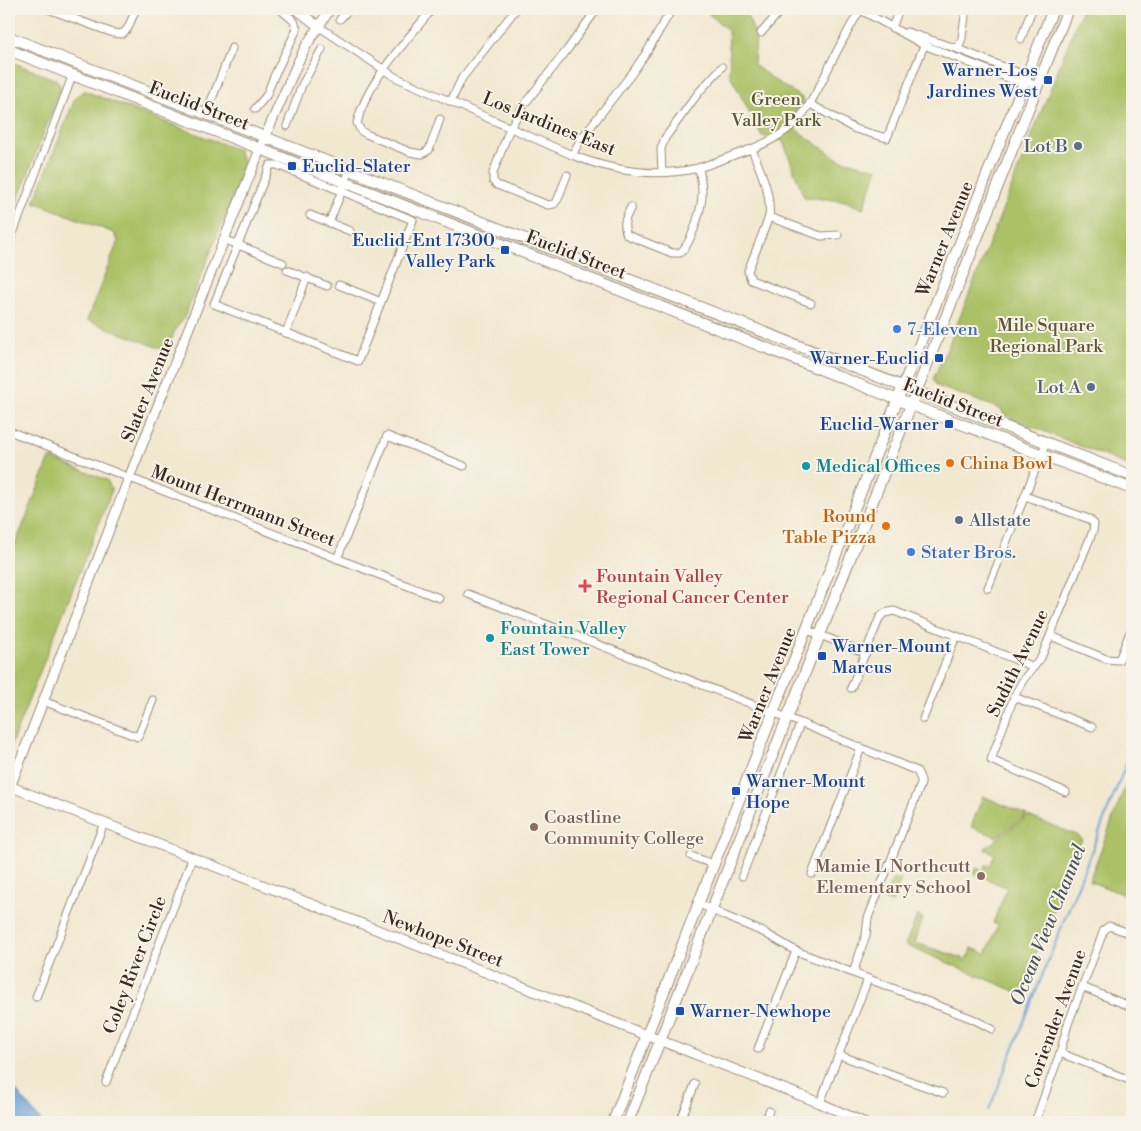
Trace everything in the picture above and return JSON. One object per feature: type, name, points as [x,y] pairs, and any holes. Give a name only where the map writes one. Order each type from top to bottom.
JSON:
[{"type":"main road","name":"Warner Avenue","points":[[613,1122],[700,904],[773,713],[1053,9]]},
{"type":"main road","name":"Warner Avenue","points":[[628,1122],[713,910],[786,718],[1068,9]]},
{"type":"main road","name":"Euclid Street","points":[[9,37],[1132,476]]},
{"type":"main road","name":"Euclid Street","points":[[9,50],[261,148],[343,186],[430,214],[899,400],[1132,489]]},
{"type":"main road","points":[[139,100],[143,90]]},
{"type":"main road","points":[[838,550],[843,560],[837,578],[838,588]]},
{"type":"street","points":[[48,9],[62,11],[113,33],[122,34],[128,28],[136,9]]},
{"type":"street","points":[[255,109],[266,96],[297,29],[294,21],[280,9]]},
{"type":"street","name":"Los Jardines East","points":[[296,9],[384,70],[415,87],[592,163],[614,169],[646,173],[698,168],[770,141],[792,126],[810,104],[859,9]]},
{"type":"street","name":"Slater Avenue","points":[[9,787],[129,478],[226,240],[265,137],[289,80],[306,46],[330,9]]},
{"type":"street","points":[[340,19],[349,9]]},
{"type":"street","points":[[432,9],[384,70],[361,111],[357,123],[358,128],[366,134],[410,152],[422,154],[429,150],[440,119]]},
{"type":"street","points":[[451,101],[462,78],[516,9]]},
{"type":"street","points":[[567,175],[558,199],[554,204],[548,205],[497,185],[493,180],[493,173],[510,128],[523,106],[597,9]]},
{"type":"street","points":[[572,154],[580,138],[648,50],[672,9]]},
{"type":"street","points":[[761,33],[782,9]]},
{"type":"street","points":[[859,9],[892,28],[1015,81],[1025,81],[1037,86]]},
{"type":"street","points":[[892,28],[899,9]]},
{"type":"street","points":[[958,49],[962,38],[966,9]]},
{"type":"street","points":[[1021,39],[1032,9]]},
{"type":"street","points":[[926,42],[958,49],[1019,73],[1025,81]]},
{"type":"street","points":[[810,104],[855,129],[887,138],[926,42]]},
{"type":"street","points":[[206,114],[232,48]]},
{"type":"street","points":[[287,126],[302,85],[322,49]]},
{"type":"street","points":[[662,172],[661,149],[665,138],[699,92],[722,67]]},
{"type":"street","points":[[9,244],[73,74]]},
{"type":"street","points":[[289,80],[302,85]]},
{"type":"street","points":[[752,149],[767,188],[770,208],[769,217],[748,271],[749,276],[752,280],[811,303]]},
{"type":"street","points":[[270,165],[277,165],[343,186],[413,220],[358,361],[214,304],[270,165]]},
{"type":"street","points":[[631,207],[624,226],[627,235],[672,253],[680,253],[688,244],[701,208],[703,192],[698,168]]},
{"type":"street","points":[[329,223],[350,170]]},
{"type":"street","points":[[430,214],[435,204]]},
{"type":"street","points":[[310,215],[350,231]]},
{"type":"street","points":[[769,217],[821,236],[838,235]]},
{"type":"street","points":[[226,240],[283,263]]},
{"type":"street","points":[[287,270],[327,286]]},
{"type":"street","points":[[286,332],[307,277]]},
{"type":"street","points":[[339,285],[381,302]]},
{"type":"street","name":"Mount Herrmann Street","points":[[9,431],[439,598]]},
{"type":"street","points":[[337,559],[387,436],[464,466]]},
{"type":"street","points":[[988,588],[1046,443]]},
{"type":"street","name":"Sudith Avenue","points":[[1025,496],[1089,519],[1094,524],[1093,531],[1041,658],[1023,680],[1014,697],[991,760],[1066,792]]},
{"type":"street","points":[[468,594],[914,769],[920,776],[921,784],[868,918],[866,935],[852,973]]},
{"type":"street","points":[[851,688],[880,617],[885,613],[894,611],[1034,667]]},
{"type":"street","points":[[1050,636],[1106,659],[1119,660],[1132,626]]},
{"type":"street","points":[[807,630],[866,653]]},
{"type":"street","points":[[923,719],[956,636]]},
{"type":"street","points":[[1014,697],[1092,727]]},
{"type":"street","points":[[43,701],[138,737],[153,700]]},
{"type":"street","points":[[742,876],[800,724]]},
{"type":"street","points":[[812,874],[861,748]]},
{"type":"street","name":"Newhope Street","points":[[9,787],[820,1103],[857,1121]]},
{"type":"street","points":[[36,997],[104,823]]},
{"type":"street","points":[[691,856],[715,865]]},
{"type":"street","name":"Coley River Circle","points":[[106,1082],[192,859]]},
{"type":"street","points":[[700,904],[763,932],[796,951],[973,1019],[992,1029]]},
{"type":"street","name":"Coriender Avenue","points":[[1035,1122],[1060,1053],[1068,1024],[1106,927],[1112,926],[1132,934]]},
{"type":"street","points":[[758,1049],[796,951]]},
{"type":"street","points":[[820,1103],[868,979]]},
{"type":"street","points":[[1082,987],[1132,1007]]},
{"type":"street","points":[[1060,1053],[1132,1081]]},
{"type":"street","points":[[840,1055],[943,1093]]},
{"type":"street","points":[[680,1122],[695,1084]]},
{"type":"street","points":[[765,1122],[769,1111]]},
{"type":"green space","name":"Green Valley Park","points":[[711,9],[744,9],[756,36],[754,65],[804,99],[795,129],[838,159],[878,169],[863,209],[845,201],[804,197],[783,141],[762,136],[730,75],[728,30],[709,14]]},
{"type":"green space","name":"Mile Square Regional Park","points":[[1082,9],[1132,9],[1132,467],[1004,415],[1001,409],[937,386],[933,379],[948,347]]},
{"type":"green space","points":[[9,61],[57,80],[61,88],[9,223]]},
{"type":"green space","points":[[85,91],[238,150],[243,161],[237,186],[184,319],[175,330],[167,351],[87,320],[118,241],[114,233],[34,202],[76,96]]},
{"type":"green space","points":[[50,458],[107,480],[112,490],[9,750],[9,544],[15,545]]},
{"type":"green space","points":[[1126,784],[1132,786],[1132,898],[1089,881]]},
{"type":"green space","points":[[983,796],[1027,815],[997,837],[971,827]]},
{"type":"green space","points":[[1028,816],[1077,835],[1082,839],[1020,993],[905,945],[917,916],[923,918],[915,943],[963,958],[965,961],[967,956],[970,956],[972,948],[986,954],[998,925],[993,923],[1007,888],[974,873],[976,868],[983,871],[986,865],[990,866],[995,854],[984,849]]},
{"type":"green space","points":[[901,879],[892,903],[884,900],[892,880]]},
{"type":"water","points":[[9,1082],[42,1122],[9,1122]]},
{"type":"waterway","name":"Ocean View Channel","points":[[989,1110],[1132,749]]},
{"type":"place","name":"Warner-Los Jardines West","points":[[1048,80]]},
{"type":"place","name":"Lot B","points":[[1078,146]]},
{"type":"place","name":"Euclid-Slater","points":[[292,166]]},
{"type":"place","name":"Euclid-Ent 17300 Valley Park","points":[[505,250]]},
{"type":"place","name":"7-Eleven","points":[[897,329]]},
{"type":"place","name":"Warner-Euclid","points":[[939,358]]},
{"type":"place","name":"Lot A","points":[[1091,387]]},
{"type":"place","name":"Euclid-Warner","points":[[949,424]]},
{"type":"place","name":"China Bowl","points":[[950,463]]},
{"type":"place","name":"Medical Offices","points":[[806,466]]},
{"type":"place","name":"Allstate","points":[[959,520]]},
{"type":"place","name":"Round Table Pizza","points":[[886,526]]},
{"type":"place","name":"Stater Bros.","points":[[911,552]]},
{"type":"place","name":"Fountain Valley Regional Cancer Center","points":[[585,586]]},
{"type":"place","name":"Fountain Valley East Tower","points":[[490,638]]},
{"type":"place","name":"Warner-Mount Marcus","points":[[822,656]]},
{"type":"place","name":"Warner-Mount Hope","points":[[736,791]]},
{"type":"place","name":"Coastline Community College","points":[[534,827]]},
{"type":"place","name":"Mamie L Northcutt Elementary School","points":[[981,876]]},
{"type":"place","name":"Warner-Newhope","points":[[680,1011]]}]
